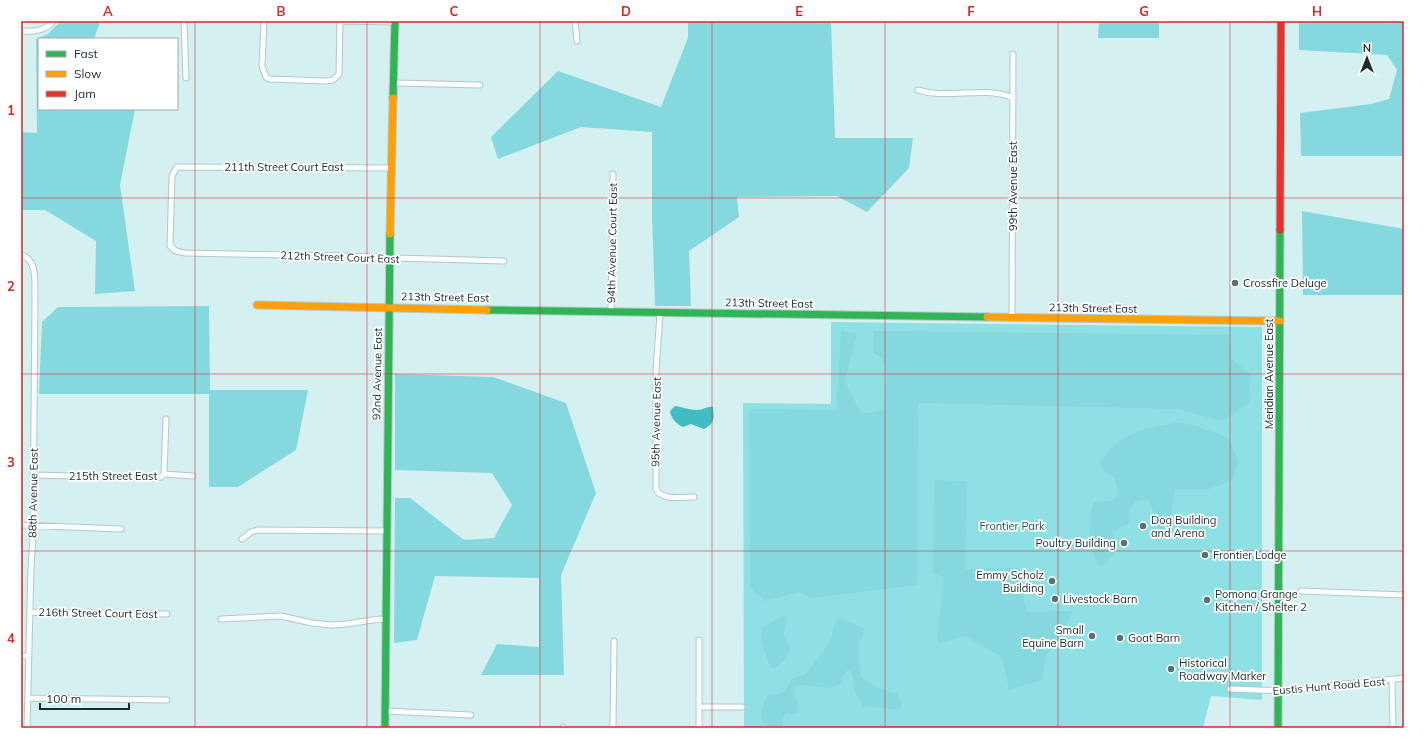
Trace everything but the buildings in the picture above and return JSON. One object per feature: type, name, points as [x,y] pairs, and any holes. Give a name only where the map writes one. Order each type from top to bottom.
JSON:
[{"type":"street","points":[[21,31],[39,31],[47,28],[54,21]]},
{"type":"street","points":[[184,21],[186,78]]},
{"type":"street","points":[[264,21],[262,66],[263,73],[266,77],[269,79],[325,80],[335,79],[339,74],[340,21],[395,22]]},
{"type":"street","points":[[575,21],[577,41]]},
{"type":"street","name":"Meridian Avenue East","points":[[1278,728],[1282,21]]},
{"type":"street","name":"92nd Avenue East","points":[[385,728],[389,257],[395,22]]},
{"type":"street","name":"99th Avenue East","points":[[1012,317],[1013,54]]},
{"type":"street","points":[[394,83],[480,85]]},
{"type":"street","points":[[918,90],[932,93],[1005,94],[1013,98]]},
{"type":"street","name":"211th Street Court East","points":[[176,251],[170,246],[170,220],[172,176],[177,167],[392,168]]},
{"type":"street","name":"94th Avenue Court East","points":[[611,312],[613,174]]},
{"type":"street","name":"212th Street Court East","points":[[176,251],[185,253],[504,261]]},
{"type":"street","name":"88th Avenue East","points":[[21,255],[29,259],[33,265],[35,299],[33,525],[28,728]]},
{"type":"street","name":"213th Street East","points":[[257,305],[660,313],[1280,321]]},
{"type":"street","name":"95th Avenue East","points":[[660,313],[656,371],[656,489],[657,492],[664,496],[694,497]]},
{"type":"street","points":[[164,474],[166,419]]},
{"type":"street","name":"215th Street East","points":[[33,475],[155,478],[161,477],[164,474],[193,476]]},
{"type":"street","points":[[21,525],[121,528]]},
{"type":"street","points":[[242,539],[250,532],[257,530],[387,531]]},
{"type":"street","points":[[1301,591],[1404,595]]},
{"type":"street","name":"216th Street Court East","points":[[30,612],[167,614]]},
{"type":"street","points":[[221,619],[281,616],[307,622],[332,625],[380,619],[386,620]]},
{"type":"street","points":[[699,640],[699,728]]},
{"type":"street","points":[[613,728],[614,641]]},
{"type":"street","points":[[21,656],[29,656]]},
{"type":"street","name":"Eustis Hunt Road East","points":[[1230,689],[1279,692],[1404,678]]},
{"type":"street","points":[[1392,680],[1393,728]]},
{"type":"street","points":[[28,698],[167,700]]},
{"type":"street","points":[[700,707],[742,707]]},
{"type":"street","points":[[385,711],[471,715]]},
{"type":"green space","name":"Frontier Park","points":[[831,322],[1262,327],[1262,700],[1211,696],[1203,728],[744,728],[743,403],[831,404]]},
{"type":"shaded area","points":[[61,21],[100,22],[94,38],[38,38],[48,34]]},
{"type":"shaded area","points":[[688,21],[831,21],[835,138],[913,138],[909,168],[867,212],[837,196],[737,197],[739,217],[689,251],[691,306],[655,306],[652,215],[652,132],[581,127],[498,159],[491,137],[558,71],[661,107],[688,38]]},
{"type":"shaded area","points":[[1099,21],[1159,21],[1159,38],[1098,38]]},
{"type":"shaded area","points":[[1299,21],[1404,21],[1404,156],[1301,156],[1300,113],[1371,104],[1389,99],[1397,70],[1387,55],[1299,50]]},
{"type":"shaded area","points":[[38,38],[38,110],[135,110],[120,185],[135,291],[95,294],[96,241],[45,210],[21,210],[21,132],[37,133],[36,39]]},
{"type":"shaded area","points":[[1302,211],[1404,229],[1404,295],[1303,295]]},
{"type":"shaded area","points":[[209,306],[210,390],[308,390],[296,450],[238,487],[209,487],[209,394],[39,394],[42,322],[58,307]]},
{"type":"shaded area","points":[[841,331],[857,333],[845,381],[861,413],[871,413],[884,409],[887,374],[883,359],[873,353],[874,331],[1229,335],[1232,359],[1251,375],[1249,403],[1222,421],[1178,409],[918,403],[917,585],[812,598],[799,592],[765,601],[750,588],[749,413],[752,409],[836,410]]},
{"type":"shaded area","points":[[395,374],[493,377],[566,403],[596,493],[561,575],[564,675],[481,675],[497,644],[539,647],[539,578],[435,576],[417,640],[394,643],[395,498],[410,498],[464,540],[494,538],[512,505],[492,473],[395,470]]},
{"type":"shaded area","points":[[675,406],[692,410],[713,407],[714,415],[712,423],[704,429],[691,424],[683,427],[680,426],[671,416],[670,411]]},
{"type":"shaded area","points":[[1177,423],[1194,425],[1229,438],[1238,461],[1233,480],[1209,489],[1175,489],[1171,522],[1161,531],[1148,499],[1135,502],[1129,511],[1130,523],[1113,531],[1115,553],[1102,567],[1095,561],[1090,536],[1091,512],[1094,502],[1111,501],[1118,495],[1115,478],[1103,471],[1100,462],[1111,449],[1127,436],[1151,427]]},
{"type":"shaded area","points":[[934,480],[967,481],[965,569],[1016,568],[1027,612],[1073,611],[1057,644],[1046,655],[1043,680],[1009,690],[1002,657],[965,636],[939,643],[937,635],[944,577],[933,574]]},
{"type":"shaded area","points":[[783,616],[787,617],[784,635],[790,649],[786,658],[775,669],[770,667],[761,637],[763,627]]},
{"type":"shaded area","points":[[841,618],[864,629],[863,637],[859,642],[860,676],[875,687],[897,694],[902,704],[899,710],[863,706],[855,692],[852,673],[848,670],[842,676],[841,684],[831,688],[803,685],[796,686],[793,693],[798,702],[797,712],[792,714],[787,713],[783,717],[783,725],[774,728],[768,727],[762,721],[762,712],[767,695],[783,692],[792,678],[804,675],[809,670],[831,638],[836,621]]},
{"type":"traffic: fast","points":[[393,98],[395,21]]},
{"type":"traffic: fast","points":[[1278,728],[1280,230]]},
{"type":"traffic: fast","points":[[385,728],[390,234]]},
{"type":"traffic: fast","points":[[487,310],[987,317]]},
{"type":"traffic: slow","points":[[390,234],[393,98]]},
{"type":"traffic: slow","points":[[257,305],[487,310]]},
{"type":"traffic: slow","points":[[987,317],[1280,321]]},
{"type":"traffic: jam","points":[[1280,230],[1281,21]]},
{"type":"place","name":"Crossfire Deluge","points":[[1235,283]]},
{"type":"place","name":"Dog Building and Arena","points":[[1143,526]]},
{"type":"place","name":"Poultry Building","points":[[1124,543]]},
{"type":"place","name":"Frontier Lodge","points":[[1205,555]]},
{"type":"place","name":"Emmy Scholz Building","points":[[1052,581]]},
{"type":"place","name":"Livestock Barn","points":[[1055,599]]},
{"type":"place","name":"Pomona Grange Kitchen / Shelter 2","points":[[1207,600]]},
{"type":"place","name":"Small Equine Barn","points":[[1092,636]]},
{"type":"place","name":"Goat Barn","points":[[1120,638]]},
{"type":"place","name":"Historical Roadway Marker","points":[[1171,669]]}]
